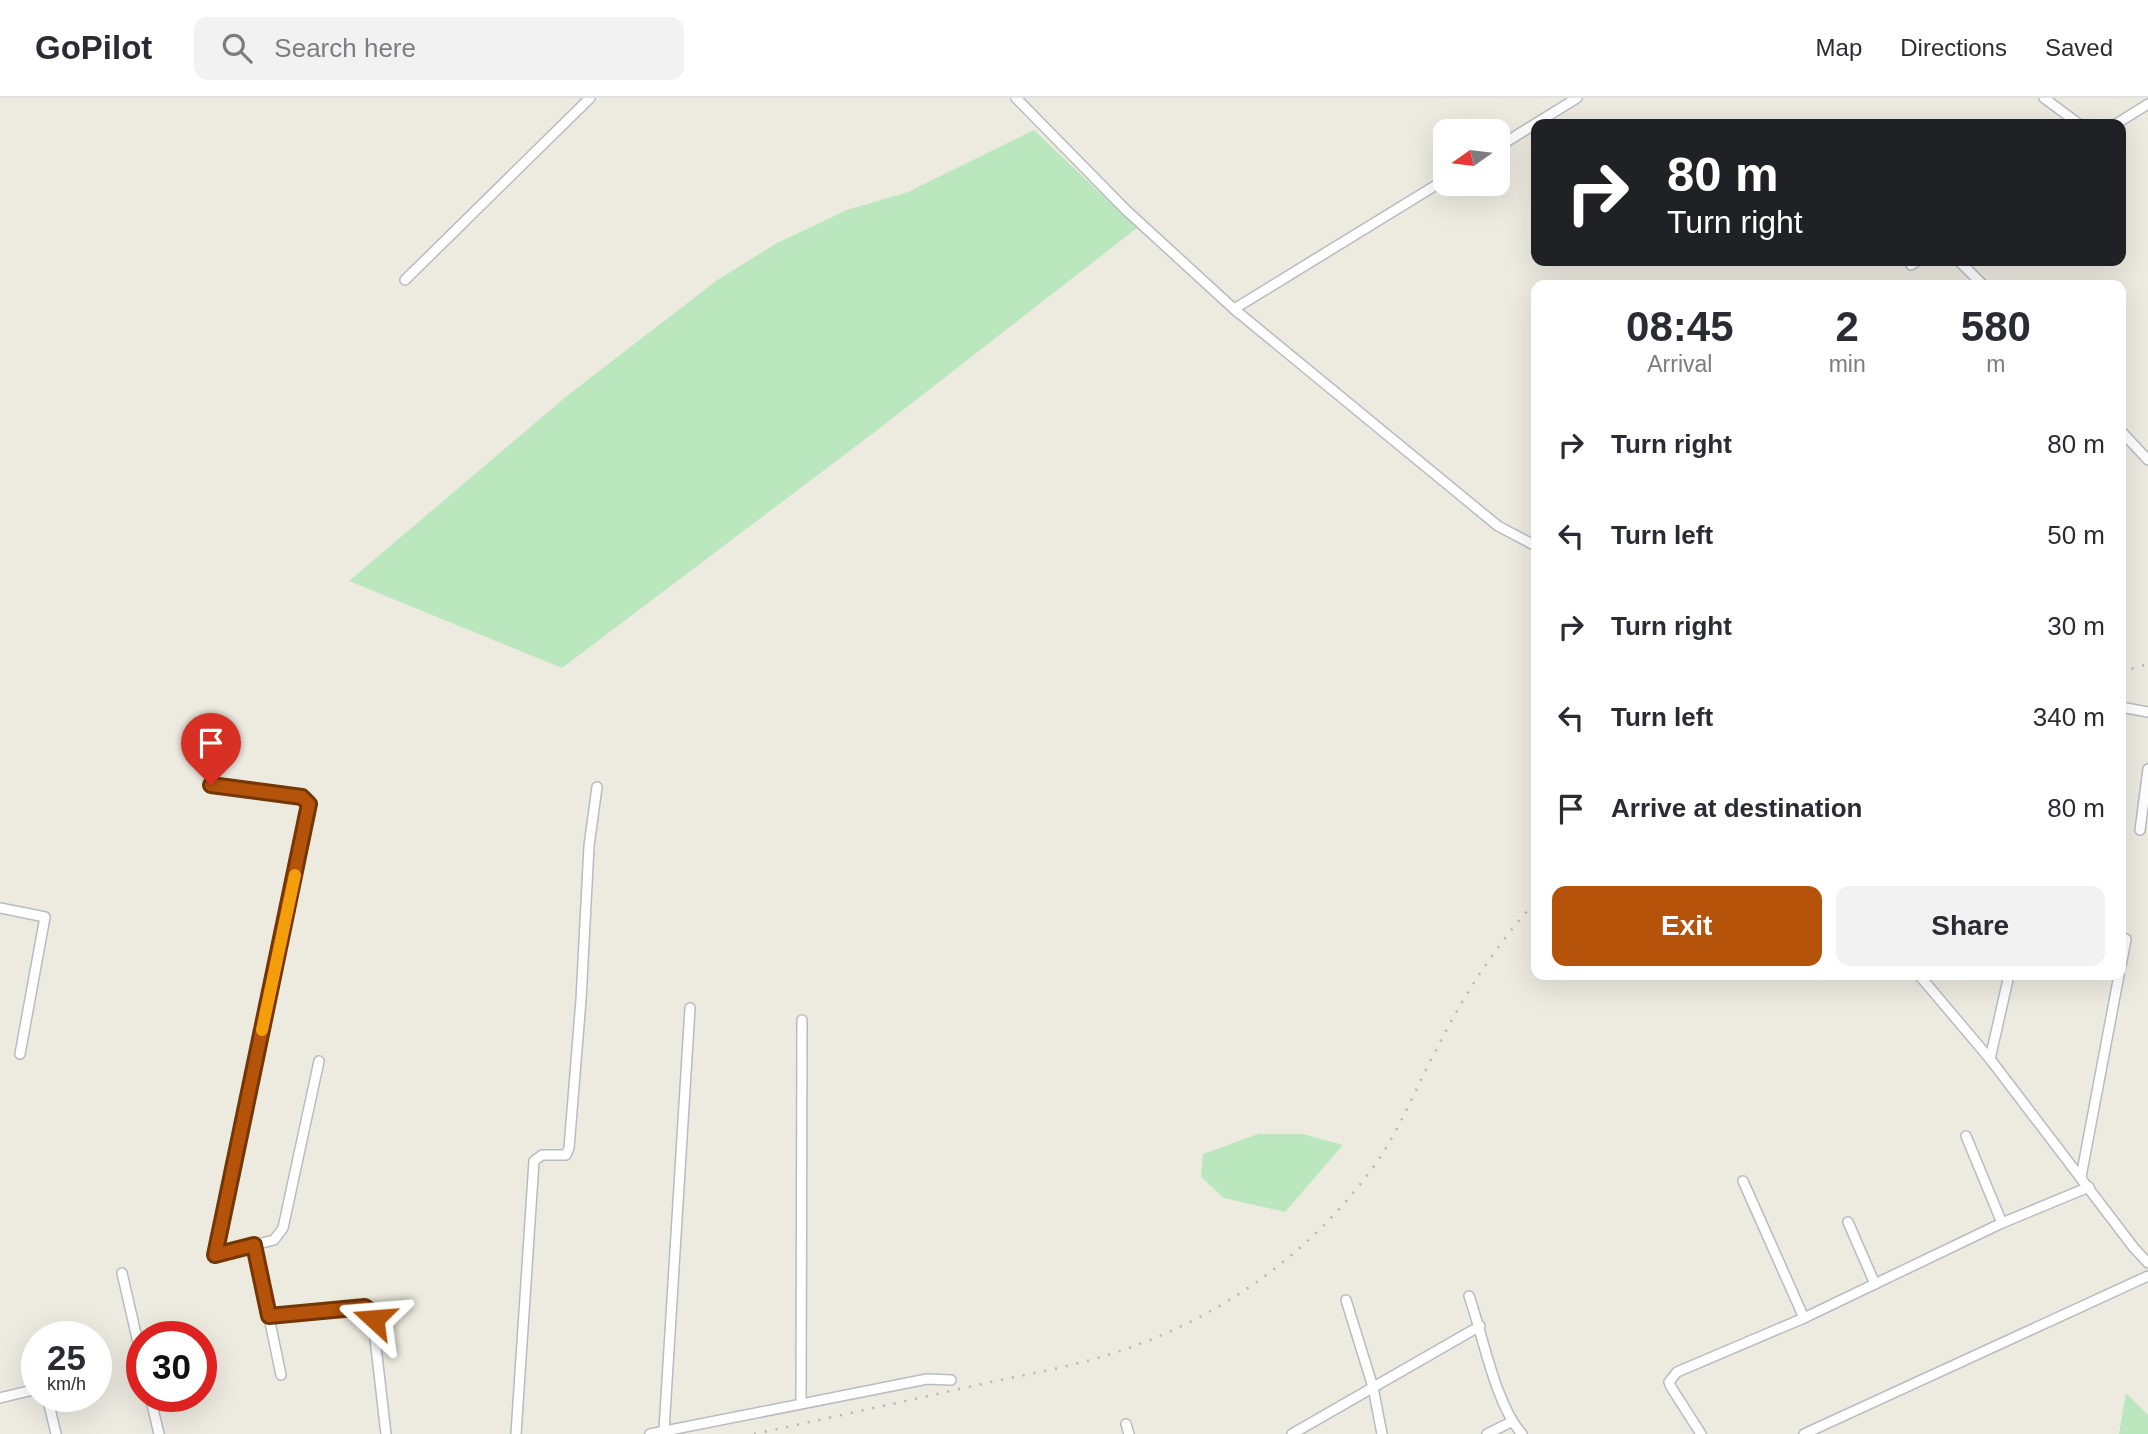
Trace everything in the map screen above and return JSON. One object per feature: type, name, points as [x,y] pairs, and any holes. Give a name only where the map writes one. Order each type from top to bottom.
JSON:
[{"type":"street","points":[[405,280],[590,98]]},
{"type":"street","points":[[1016,98],[1126,210],[1234,309],[1498,526],[1531,543]]},
{"type":"street","points":[[1543,119],[1577,98]]},
{"type":"street","points":[[2044,98],[2072,119]]},
{"type":"street","points":[[2124,119],[2148,104]]},
{"type":"street","points":[[1510,140],[1531,127]]},
{"type":"street","points":[[1234,309],[1433,187]]},
{"type":"street","points":[[1964,266],[1978,280]]},
{"type":"street","points":[[2126,436],[2148,460]]},
{"type":"street","points":[[2126,708],[2148,712]]},
{"type":"street","points":[[2140,830],[2148,769]]},
{"type":"street","points":[[211,785],[302,797],[309,804],[215,1255],[274,1240],[283,1228],[319,1061]]},
{"type":"street","points":[[516,1434],[534,1161],[542,1155],[566,1155],[569,1148],[581,1000],[589,846],[597,787]]},
{"type":"street","points":[[0,908],[45,917],[20,1054]]},
{"type":"street","points":[[1923,980],[1990,1059],[2148,1263]]},
{"type":"street","points":[[1990,1059],[2008,980]]},
{"type":"street","points":[[2081,1177],[2118,980]]},
{"type":"street","points":[[664,1430],[690,1008]]},
{"type":"street","points":[[801,1402],[802,1020]]},
{"type":"street","points":[[1966,1136],[2003,1223]]},
{"type":"street","points":[[1743,1181],[1804,1318]]},
{"type":"street","points":[[1701,1434],[1671,1387],[1669,1382],[1673,1375],[1804,1318],[2003,1223],[2089,1187]]},
{"type":"street","points":[[1848,1222],[1875,1284]]},
{"type":"street","points":[[254,1245],[281,1375]]},
{"type":"street","points":[[2134,1248],[2148,1247]]},
{"type":"street","points":[[122,1273],[133,1321]]},
{"type":"street","points":[[1804,1434],[2148,1276]]},
{"type":"street","points":[[1469,1296],[1511,1422],[1522,1434]]},
{"type":"street","points":[[1346,1300],[1373,1387],[1384,1434]]},
{"type":"street","points":[[269,1316],[365,1307],[372,1312],[386,1434]]},
{"type":"street","points":[[1292,1434],[1479,1325]]},
{"type":"street","points":[[650,1434],[927,1379],[951,1380]]},
{"type":"street","points":[[0,1398],[21,1393]]},
{"type":"street","points":[[51,1412],[56,1434]]},
{"type":"street","points":[[154,1412],[159,1434]]},
{"type":"street","points":[[1487,1434],[1511,1422]]},
{"type":"green space","points":[[1034,130],[1137,228],[876,431],[562,668],[349,581],[568,395],[716,281],[775,244],[847,210],[908,192]]},
{"type":"green space","points":[[1258,1134],[1303,1134],[1343,1145],[1285,1212],[1224,1198],[1201,1177],[1203,1154]]},
{"type":"green space","points":[[2126,1393],[2148,1415],[2148,1434],[2119,1434]]},
{"type":"railway","points":[[2126,671],[2148,664]]},
{"type":"railway","points":[[754,1434],[1101,1357],[1180,1327],[1253,1284],[1287,1259],[1318,1231],[1348,1200],[1374,1166],[1392,1138],[1469,991],[1494,953],[1531,907]]},
{"type":"slow traffic","points":[[262,1030],[295,875]]},
{"type":"route","points":[[211,785],[302,797],[308,800],[309,804],[215,1255],[254,1245],[269,1316],[365,1307],[372,1312],[374,1319]]}]
